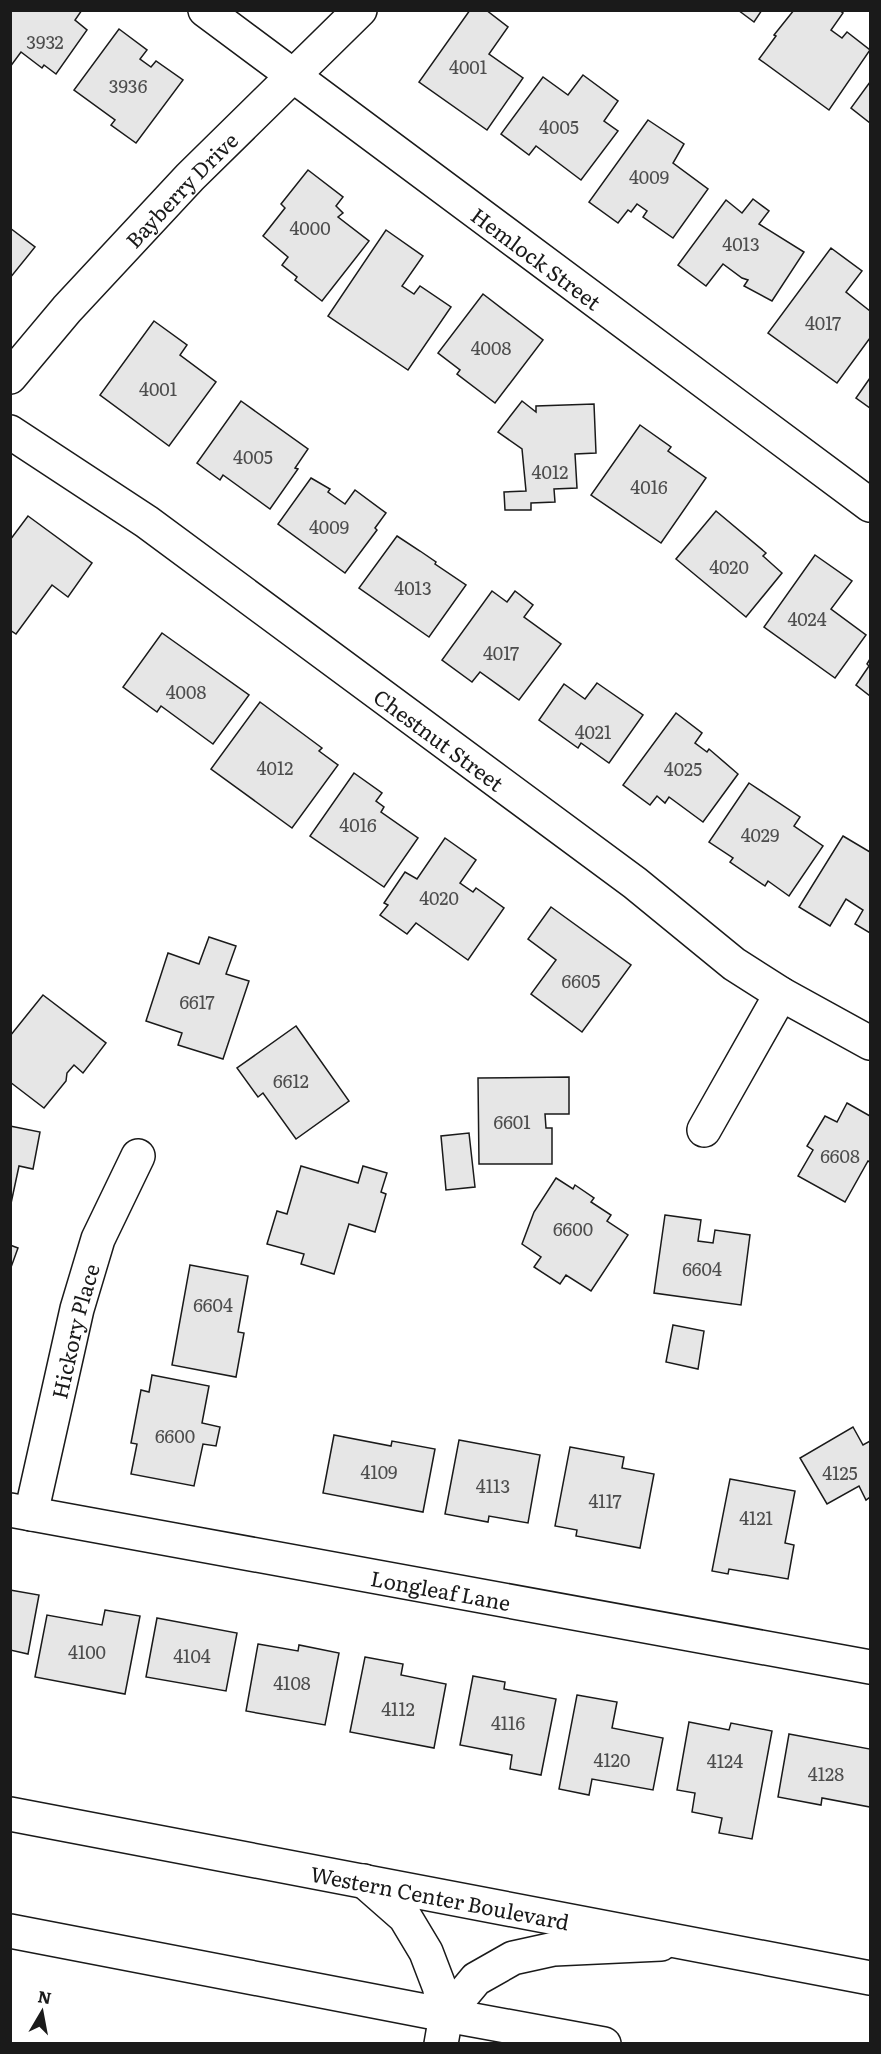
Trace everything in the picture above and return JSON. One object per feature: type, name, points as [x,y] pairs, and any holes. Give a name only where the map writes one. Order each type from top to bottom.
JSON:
[{"type":"street","name":"Hemlock Street","points":[[205,10],[870,505]]},
{"type":"street","name":"Bayberry Drive","points":[[10,377],[67,309],[190,177],[360,10]]},
{"type":"street","name":"Chestnut Street","points":[[10,432],[147,522],[635,883],[734,964],[781,994],[870,1043]]},
{"type":"street","points":[[704,1130],[781,994]]},
{"type":"street","name":"Hickory Place","points":[[21,1512],[77,1309],[99,1239],[138,1156]]},
{"type":"street","name":"Longleaf Lane","points":[[21,1512],[870,1667]]},
{"type":"street","name":"Western Center Boulevard","points":[[10,1814],[870,1978]]},
{"type":"street","points":[[364,1881],[405,1917],[426,1952],[439,1986],[443,2029]]},
{"type":"street","points":[[10,1931],[443,2029],[604,2043]]},
{"type":"street","points":[[443,2029],[476,1979],[513,1958],[554,1949],[685,1943]]},
{"type":"building","points":[[10,10],[82,10],[75,20],[87,30],[56,74],[44,65],[42,68],[21,52],[10,67]]},
{"type":"building","points":[[470,10],[486,10],[508,27],[489,54],[523,78],[487,130],[419,82]]},
{"type":"building","points":[[738,10],[762,10],[754,22]]},
{"type":"building","points":[[794,10],[839,10],[843,13],[831,30],[842,38],[847,32],[870,50],[829,110],[759,59]]},
{"type":"building","points":[[119,29],[147,50],[140,59],[151,67],[156,61],[183,80],[136,143],[111,125],[115,120],[74,90]]},
{"type":"building","points":[[583,75],[618,101],[604,121],[618,131],[581,180],[536,146],[529,155],[501,134],[543,77],[568,95]]},
{"type":"building","points":[[870,82],[870,123],[851,108]]},
{"type":"building","points":[[648,120],[684,144],[673,163],[708,189],[673,238],[643,217],[647,211],[637,204],[631,212],[628,210],[618,223],[589,202]]},
{"type":"building","points":[[308,170],[343,197],[336,206],[343,213],[338,217],[369,241],[322,301],[295,280],[297,277],[282,265],[288,257],[263,236],[285,208],[281,204]]},
{"type":"building","points":[[753,199],[769,211],[759,224],[804,252],[772,301],[744,286],[748,280],[723,264],[706,286],[678,265],[726,200],[742,213]]},
{"type":"building","points":[[10,228],[35,247],[10,278]]},
{"type":"building","points":[[386,230],[423,256],[402,286],[414,294],[420,286],[451,307],[408,370],[328,316]]},
{"type":"building","points":[[831,248],[862,271],[846,292],[870,311],[870,338],[837,383],[768,333]]},
{"type":"building","points":[[483,294],[543,340],[495,403],[457,374],[460,370],[438,353]]},
{"type":"building","points":[[154,321],[187,345],[180,355],[216,382],[169,446],[100,395]]},
{"type":"building","points":[[870,378],[870,408],[856,398]]},
{"type":"building","points":[[241,401],[308,449],[295,468],[298,469],[270,509],[223,475],[220,480],[197,463]]},
{"type":"building","points":[[522,401],[536,412],[536,406],[594,404],[596,453],[575,454],[577,488],[554,489],[555,502],[531,503],[531,510],[505,510],[504,492],[526,491],[522,449],[498,432]]},
{"type":"building","points":[[640,425],[671,447],[668,451],[706,478],[661,543],[591,495]]},
{"type":"building","points":[[311,478],[330,489],[328,492],[345,504],[355,490],[386,513],[375,528],[377,530],[345,573],[278,524]]},
{"type":"building","points":[[716,511],[766,553],[763,556],[782,573],[746,617],[676,559]]},
{"type":"building","points":[[28,516],[92,563],[68,597],[52,585],[16,634],[10,630],[10,540]]},
{"type":"building","points":[[397,536],[466,585],[429,637],[359,588]]},
{"type":"building","points":[[815,555],[852,581],[831,609],[866,635],[835,678],[764,627]]},
{"type":"building","points":[[492,591],[507,602],[515,591],[533,605],[524,617],[561,644],[519,700],[480,672],[472,682],[442,660]]},
{"type":"building","points":[[162,633],[249,695],[213,744],[161,706],[157,712],[123,687]]},
{"type":"building","points":[[870,659],[870,696],[856,685],[869,666],[867,664]]},
{"type":"building","points":[[597,683],[643,715],[609,763],[581,743],[578,748],[539,720],[564,684],[585,699]]},
{"type":"building","points":[[260,702],[322,748],[319,751],[338,765],[292,828],[211,769]]},
{"type":"building","points":[[676,713],[702,733],[695,743],[707,752],[709,749],[738,774],[703,822],[669,797],[665,803],[657,796],[650,805],[623,785]]},
{"type":"building","points":[[354,773],[382,793],[376,801],[384,807],[381,812],[418,838],[384,887],[310,836]]},
{"type":"building","points":[[749,783],[800,817],[794,826],[823,846],[789,896],[768,881],[765,886],[730,862],[733,858],[709,842]]},
{"type":"building","points":[[843,836],[870,852],[870,933],[855,924],[863,910],[846,899],[830,926],[799,907]]},
{"type":"building","points":[[445,838],[476,860],[460,883],[473,892],[476,888],[504,908],[468,960],[416,923],[407,934],[380,915],[388,905],[384,903],[405,872],[417,879]]},
{"type":"building","points":[[551,907],[631,965],[582,1032],[531,994],[556,960],[528,939]]},
{"type":"building","points":[[209,937],[236,946],[226,974],[249,981],[223,1059],[178,1045],[182,1033],[146,1021],[168,953],[199,964]]},
{"type":"building","points":[[43,995],[106,1043],[83,1073],[74,1065],[67,1073],[66,1081],[44,1108],[10,1082],[10,1036]]},
{"type":"building","points":[[296,1026],[349,1101],[296,1139],[263,1093],[258,1097],[237,1068]]},
{"type":"building","points":[[569,1077],[569,1114],[545,1114],[546,1128],[552,1128],[552,1164],[479,1164],[478,1078]]},
{"type":"building","points":[[847,1103],[870,1116],[870,1162],[868,1161],[845,1202],[798,1176],[813,1150],[807,1146],[825,1116],[837,1122]]},
{"type":"building","points":[[10,1126],[40,1132],[33,1169],[19,1166],[10,1208]]},
{"type":"building","points":[[469,1133],[475,1187],[446,1190],[441,1136]]},
{"type":"building","points":[[301,1166],[358,1183],[363,1166],[387,1173],[381,1192],[386,1194],[375,1232],[349,1224],[334,1274],[301,1264],[304,1254],[267,1244],[277,1211],[287,1214]]},
{"type":"building","points":[[556,1178],[573,1189],[575,1185],[594,1198],[591,1202],[611,1215],[607,1221],[628,1235],[591,1291],[566,1275],[560,1284],[534,1267],[541,1257],[522,1244],[534,1212]]},
{"type":"building","points":[[665,1215],[701,1220],[698,1241],[713,1243],[715,1230],[750,1235],[741,1305],[654,1293]]},
{"type":"building","points":[[10,1245],[18,1248],[10,1270]]},
{"type":"building","points":[[190,1265],[248,1276],[238,1332],[244,1333],[236,1377],[172,1365]]},
{"type":"building","points":[[673,1325],[704,1331],[698,1369],[666,1362]]},
{"type":"building","points":[[152,1375],[209,1386],[202,1423],[220,1427],[216,1446],[203,1444],[194,1486],[131,1474],[137,1444],[131,1443],[141,1390],[149,1392]]},
{"type":"building","points":[[853,1427],[863,1445],[870,1441],[870,1497],[866,1500],[859,1486],[827,1504],[800,1458]]},
{"type":"building","points":[[334,1435],[391,1446],[392,1441],[435,1449],[423,1512],[323,1493]]},
{"type":"building","points":[[459,1440],[540,1455],[528,1523],[489,1516],[488,1522],[445,1514]]},
{"type":"building","points":[[570,1447],[624,1457],[622,1468],[654,1474],[640,1548],[576,1536],[577,1530],[555,1526]]},
{"type":"building","points":[[730,1479],[795,1491],[785,1543],[794,1545],[788,1579],[729,1569],[728,1574],[712,1571]]},
{"type":"building","points":[[10,1590],[39,1595],[28,1654],[10,1650]]},
{"type":"building","points":[[105,1610],[140,1616],[125,1694],[35,1677],[47,1615],[102,1625]]},
{"type":"building","points":[[157,1618],[237,1633],[226,1691],[146,1677]]},
{"type":"building","points":[[258,1644],[298,1651],[299,1645],[339,1653],[325,1725],[246,1711]]},
{"type":"building","points":[[365,1657],[403,1664],[401,1675],[446,1684],[434,1748],[350,1732]]},
{"type":"building","points":[[473,1676],[505,1682],[504,1689],[556,1699],[541,1775],[510,1769],[512,1755],[460,1745]]},
{"type":"building","points":[[577,1695],[617,1702],[612,1728],[663,1738],[653,1790],[592,1779],[589,1795],[559,1789]]},
{"type":"building","points":[[689,1722],[729,1730],[731,1723],[772,1731],[752,1839],[719,1833],[722,1818],[692,1812],[695,1793],[677,1790]]},
{"type":"building","points":[[789,1734],[870,1749],[870,1807],[822,1798],[821,1805],[778,1797]]}]
